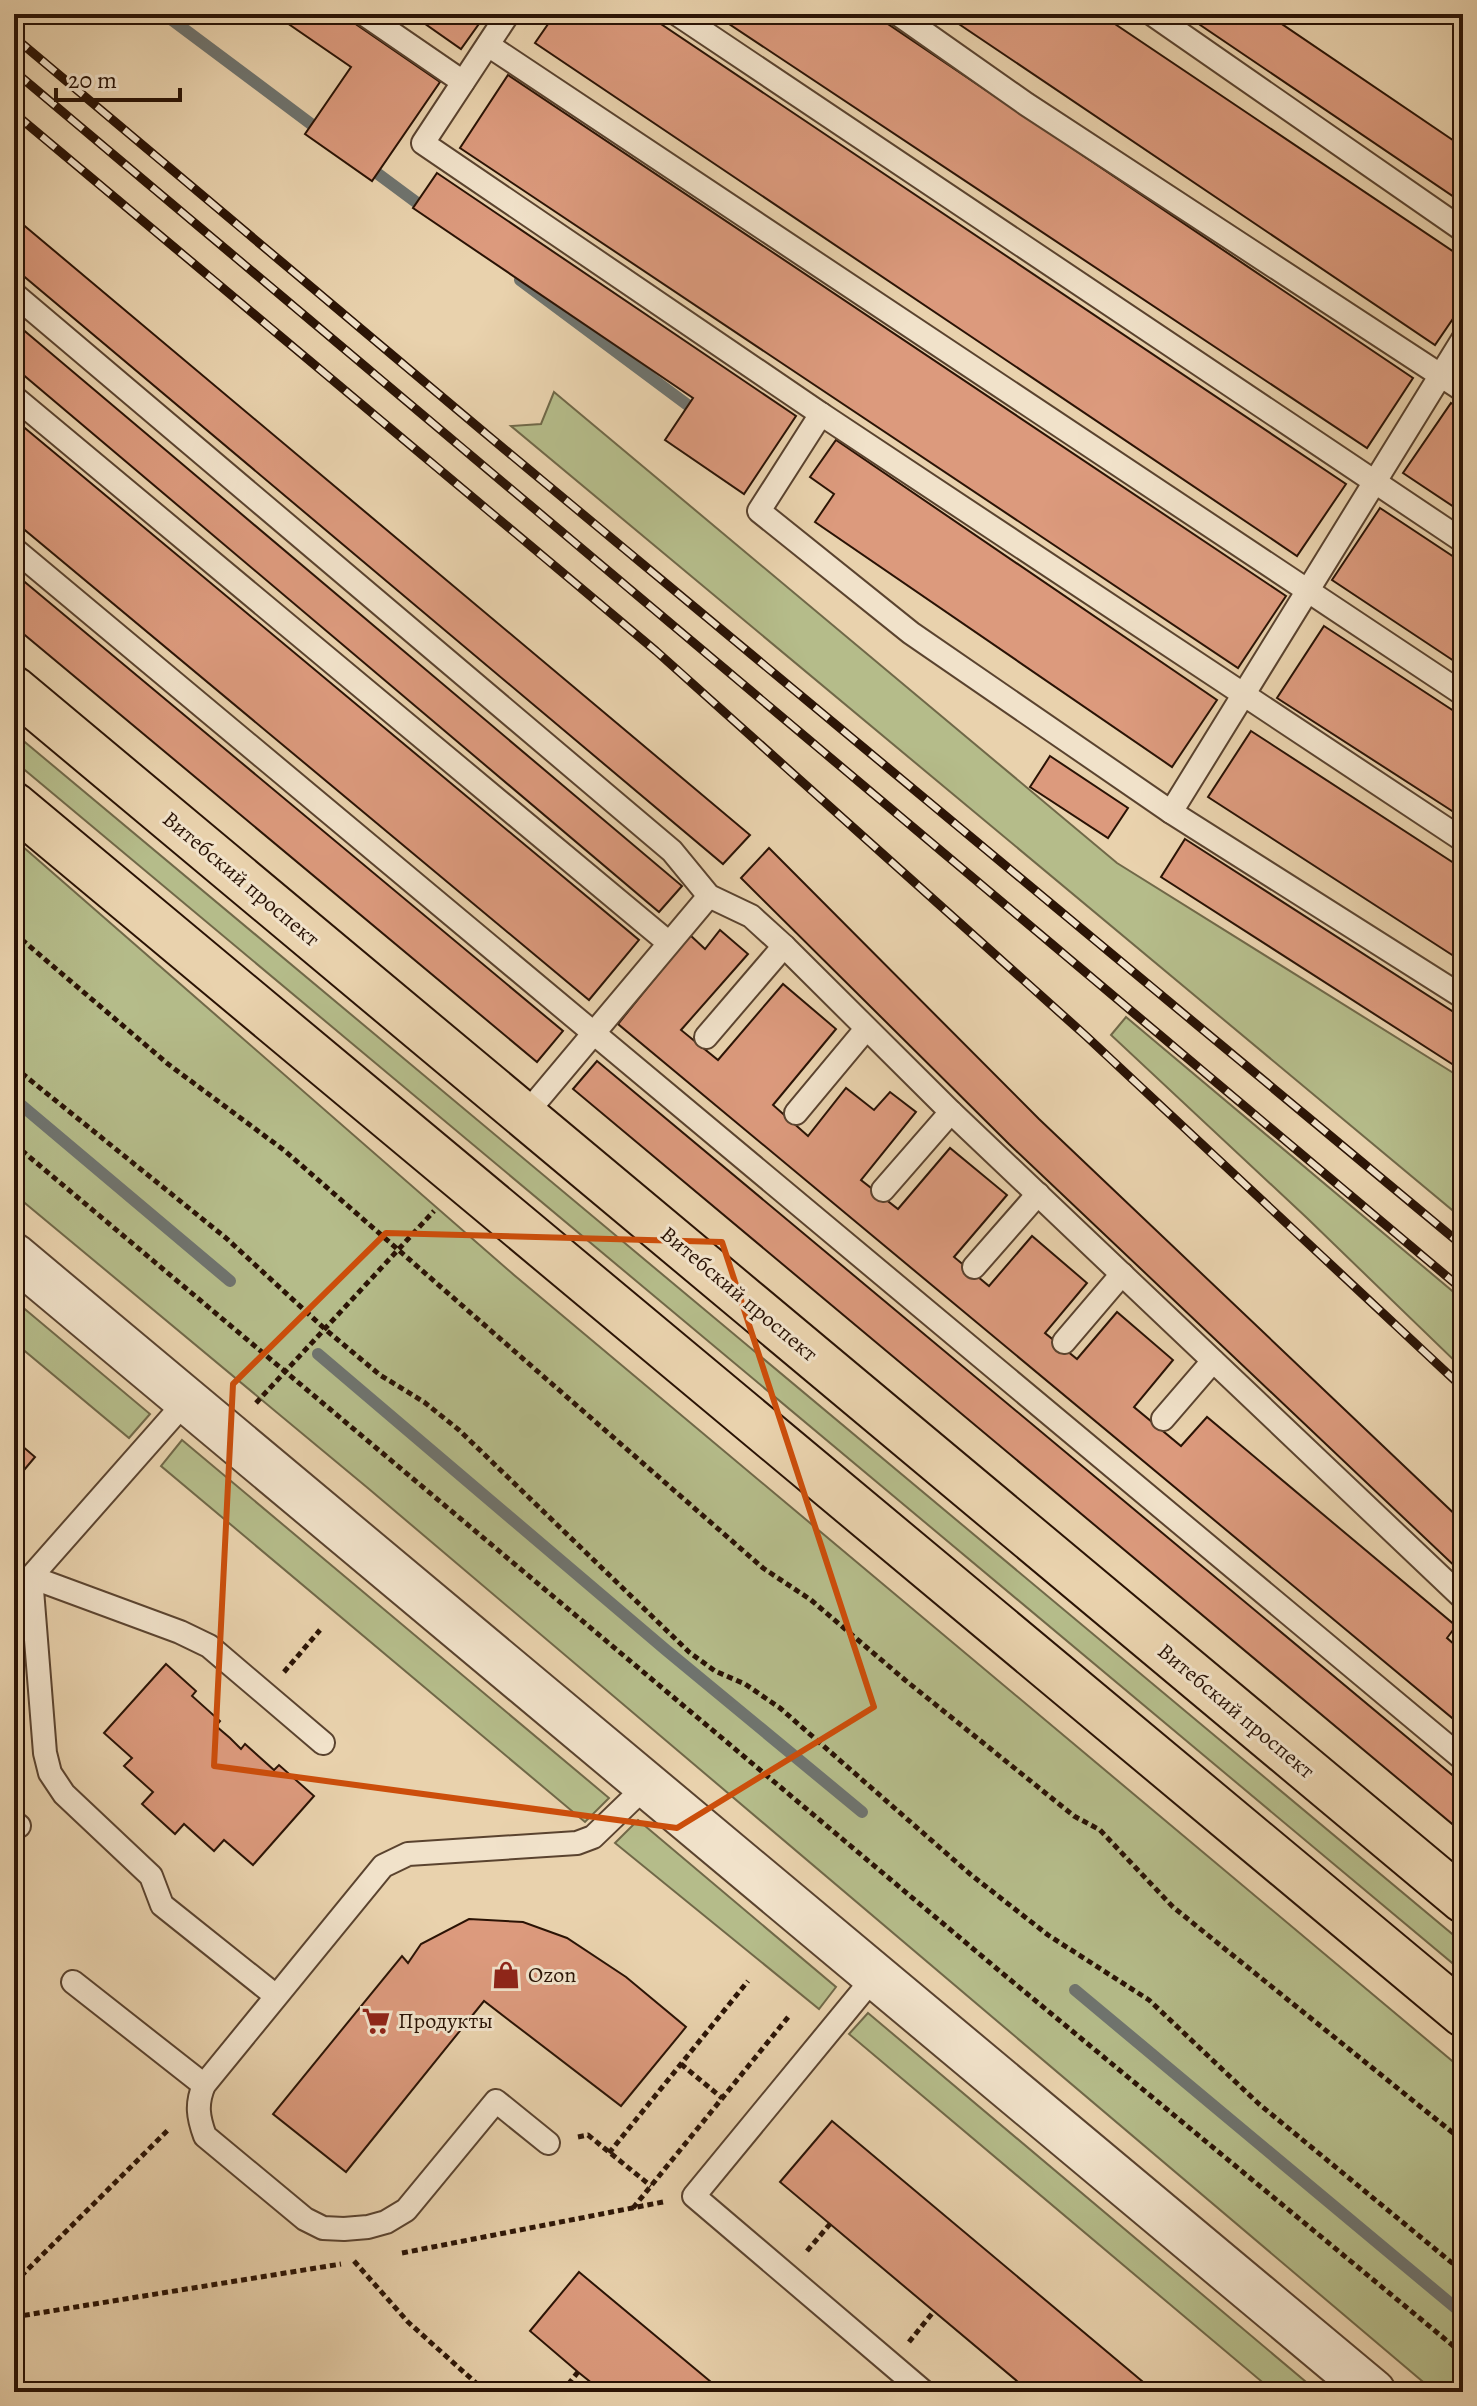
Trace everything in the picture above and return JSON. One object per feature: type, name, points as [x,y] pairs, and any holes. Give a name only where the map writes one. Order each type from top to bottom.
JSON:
[{"type":"main road","name":"Витебский проспект","points":[[14,689],[1463,1900]]},
{"type":"main road","points":[[14,805],[1463,2014]]},
{"type":"street","points":[[14,1256],[1373,2392]]},
{"type":"lane","points":[[364,14],[463,82]]},
{"type":"lane","points":[[508,14],[423,143],[821,414],[1463,840]]},
{"type":"lane","points":[[677,14],[1463,541]]},
{"type":"lane","points":[[898,14],[1026,104],[1463,390]]},
{"type":"lane","points":[[1152,14],[1463,230]]},
{"type":"lane","points":[[488,45],[1463,694]]},
{"type":"lane","points":[[14,294],[672,851],[709,896],[751,916],[951,1112],[1463,1598]]},
{"type":"lane","points":[[1171,812],[1463,339]]},
{"type":"lane","points":[[14,397],[669,943]]},
{"type":"lane","points":[[821,414],[759,511],[911,633],[1171,812],[1463,997]]},
{"type":"lane","points":[[14,549],[1463,1759]]},
{"type":"lane","points":[[525,1115],[709,896]]},
{"type":"lane","points":[[706,1037],[784,946]]},
{"type":"lane","points":[[796,1113],[866,1029]]},
{"type":"lane","points":[[883,1190],[951,1112]]},
{"type":"lane","points":[[974,1267],[1038,1194]]},
{"type":"lane","points":[[1064,1342],[1122,1274]]},
{"type":"lane","points":[[1163,1419],[1213,1361]]},
{"type":"lane","points":[[14,1596],[187,1400]]},
{"type":"lane","points":[[31,1577],[180,1632],[209,1646],[323,1743]]},
{"type":"lane","points":[[31,1577],[45,1753],[50,1773],[64,1794],[151,1876],[162,1905],[276,1996]]},
{"type":"lane","points":[[548,2143],[496,2101],[406,2210],[386,2222],[368,2227],[323,2228],[305,2219],[205,2136],[199,2118],[201,2092],[383,1866],[408,1854],[577,1843],[593,1837],[647,1785]]},
{"type":"lane","points":[[875,1976],[694,2196],[924,2392]]},
{"type":"lane","points":[[73,1982],[201,2092]]},
{"type":"path","points":[[14,933],[168,1064],[285,1151],[763,1568],[811,1600],[1074,1816],[1100,1830],[1173,1907],[1463,2141]]},
{"type":"path","points":[[14,1067],[226,1238],[380,1375],[424,1402],[459,1430],[689,1652],[715,1671],[745,1684],[780,1708],[970,1874],[1048,1935],[1149,2000],[1259,2104],[1463,2272]]},
{"type":"path","points":[[14,1144],[1002,1973],[1463,2354]]},
{"type":"path","points":[[255,1405],[433,1212]]},
{"type":"path","points":[[265,1694],[320,1630]]},
{"type":"path","points":[[609,2153],[748,1981]]},
{"type":"path","points":[[633,2208],[789,2016]]},
{"type":"path","points":[[681,2064],[722,2098]]},
{"type":"path","points":[[14,2283],[201,2092]]},
{"type":"path","points":[[548,2143],[588,2135],[651,2186]]},
{"type":"path","points":[[354,2261],[408,2322],[486,2392]]},
{"type":"path","points":[[562,2392],[578,2372]]},
{"type":"highlighted area","points":[[386,1233],[722,1242],[874,1707],[677,1828],[214,1766],[233,1384]]},
{"type":"green space","points":[[554,392],[1117,863],[1463,1079],[1463,1219],[511,426],[541,424]]},
{"type":"green space","points":[[14,733],[1463,1943],[1463,1972],[14,761]]},
{"type":"green space","points":[[14,839],[514,1275],[1463,2070],[1463,2392],[1435,2392],[369,1489],[14,1194]]},
{"type":"green space","points":[[1126,1017],[1463,1300],[1463,1369],[1111,1035]]},
{"type":"green space","points":[[14,1300],[150,1414],[129,1438],[14,1342]]},
{"type":"green space","points":[[182,1440],[609,1798],[585,1822],[161,1466]]},
{"type":"green space","points":[[638,1820],[836,1987],[819,2009],[615,1843]]},
{"type":"green space","points":[[868,2013],[1318,2392],[1274,2392],[849,2034]]},
{"type":"building","points":[[274,14],[341,14],[440,82],[372,181],[305,134],[351,67]]},
{"type":"building","points":[[411,14],[486,14],[461,49]]},
{"type":"building","points":[[555,14],[646,14],[1346,484],[1297,556],[535,43]]},
{"type":"building","points":[[714,14],[873,14],[1413,378],[1367,448]]},
{"type":"building","points":[[944,14],[1100,14],[1463,258],[1463,304],[1435,345]]},
{"type":"building","points":[[1184,14],[1267,14],[1463,147],[1463,203]]},
{"type":"building","points":[[508,75],[1286,596],[1238,668],[460,148]]},
{"type":"building","points":[[437,173],[796,416],[744,494],[665,440],[693,398],[413,208]]},
{"type":"building","points":[[14,217],[750,835],[723,864],[14,268]]},
{"type":"building","points":[[14,322],[682,886],[659,912],[14,367]]},
{"type":"building","points":[[1451,403],[1463,411],[1463,513],[1403,473]]},
{"type":"building","points":[[14,419],[639,940],[589,1000],[14,521]]},
{"type":"building","points":[[836,440],[1217,700],[1172,767],[815,522],[834,494],[810,477]]},
{"type":"building","points":[[1380,508],[1463,563],[1463,667],[1332,580]]},
{"type":"building","points":[[14,573],[563,1031],[537,1062],[14,626]]},
{"type":"building","points":[[1324,626],[1463,717],[1463,818],[1277,698]]},
{"type":"building","points":[[1251,731],[1463,869],[1463,962],[1208,797]]},
{"type":"building","points":[[1050,756],[1128,808],[1108,838],[1030,787]]},
{"type":"building","points":[[1185,839],[1463,1018],[1463,1071],[1161,877]]},
{"type":"building","points":[[769,848],[1039,1119],[1463,1522],[1463,1574],[1009,1144],[741,878]]},
{"type":"building","points":[[720,930],[748,954],[681,1030],[718,1060],[783,984],[836,1029],[773,1105],[808,1136],[846,1088],[874,1110],[890,1092],[916,1112],[861,1180],[898,1209],[950,1148],[1007,1195],[954,1257],[989,1286],[1032,1236],[1087,1283],[1045,1333],[1077,1359],[1117,1312],[1173,1360],[1134,1407],[1181,1446],[1207,1417],[1456,1626],[1447,1638],[1463,1652],[1463,1673],[1459,1677],[1463,1680],[1463,1727],[618,1024],[690,935],[705,949]]},
{"type":"building","points":[[597,1061],[1463,1784],[1463,1833],[573,1089]]},
{"type":"building","points":[[14,1439],[35,1457],[14,1482]]},
{"type":"building","points":[[166,1664],[196,1691],[192,1696],[220,1721],[216,1726],[241,1749],[245,1744],[274,1770],[279,1765],[314,1796],[253,1865],[224,1840],[214,1851],[184,1824],[175,1834],[142,1804],[153,1792],[124,1766],[132,1758],[104,1733]]},
{"type":"building","points":[[469,1919],[523,1922],[567,1938],[626,1977],[686,2027],[621,2106],[484,2001],[346,2172],[273,2114],[402,1956],[408,1963],[421,1944]]},
{"type":"building","points":[[832,2121],[1155,2392],[1030,2392],[780,2182]]},
{"type":"building","points":[[579,2272],[723,2392],[603,2392],[578,2372],[530,2331]]},
{"type":"waterway","points":[[164,14],[323,133]]},
{"type":"waterway","points":[[366,165],[428,211]]},
{"type":"waterway","points":[[520,280],[701,415]]},
{"type":"waterway","points":[[14,1099],[230,1281]]},
{"type":"waterway","points":[[318,1354],[862,1812]]},
{"type":"waterway","points":[[1075,1990],[1463,2314]]},
{"type":"railway","points":[[14,37],[1463,1246]]},
{"type":"railway","points":[[14,71],[1463,1290]]},
{"type":"railway","points":[[14,113],[656,651],[1086,1036],[1463,1388]]},
{"type":"place","name":"Ozon","points":[[506,1975]]},
{"type":"place","name":"Продукты","points":[[376,2021]]}]
